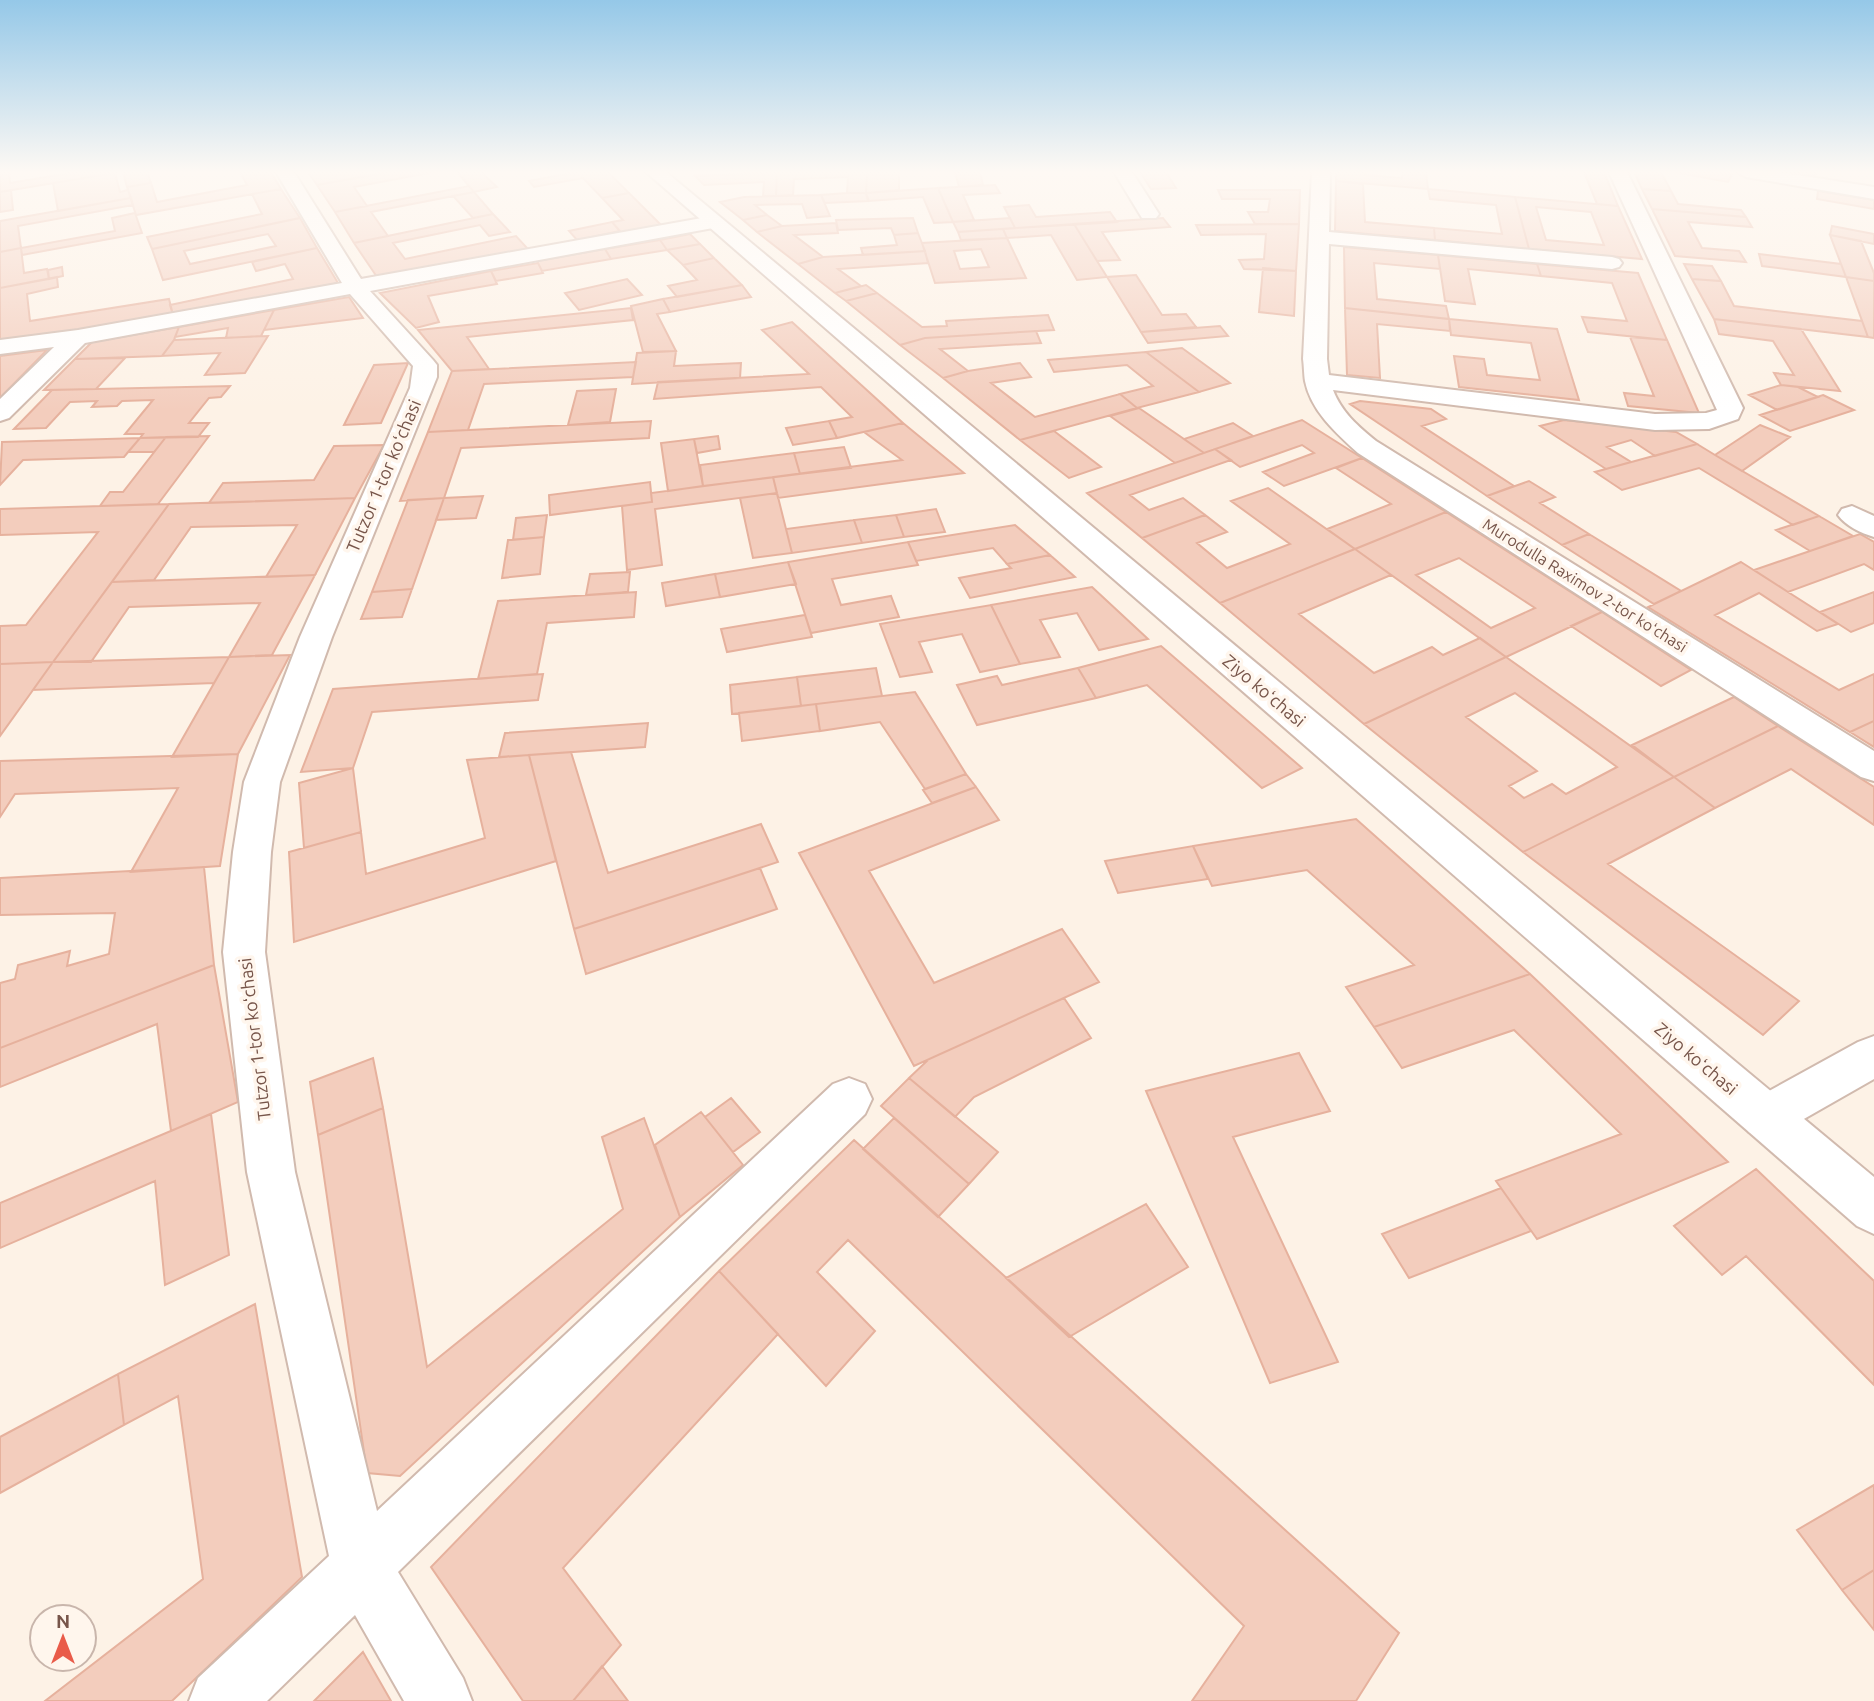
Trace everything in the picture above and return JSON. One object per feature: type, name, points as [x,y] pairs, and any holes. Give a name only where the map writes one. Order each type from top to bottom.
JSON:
[{"type":"street","name":"Tutzor 1-tor koʻchasi","points":[[333,251],[355,288],[425,365],[425,377],[316,637],[262,782],[252,852],[244,952],[271,1171],[361,1568],[440,1701]]},
{"type":"street","points":[[0,347],[78,337],[554,251]]},
{"type":"street","name":"Ziyo koʻchasi","points":[[748,251],[1874,1209]]},
{"type":"street","name":"Murodulla Raximov 2-tor koʻchasi","points":[[1319,251],[1315,359],[1317,381],[1334,419],[1367,447],[1874,768]]},
{"type":"street","points":[[1481,251],[1612,263]]},
{"type":"street","points":[[1317,381],[1655,422],[1709,422],[1728,414],[1730,408],[1656,251]]},
{"type":"street","points":[[0,413],[78,337]]},
{"type":"street","points":[[1765,1117],[1874,1056]]},
{"type":"street","points":[[221,1701],[849,1099]]},
{"type":"building","points":[[21,251],[42,251],[22,255]]},
{"type":"building","points":[[21,251],[24,273],[47,269],[49,279],[0,288],[0,252]]},
{"type":"building","points":[[153,251],[184,251],[190,264],[250,251],[301,251],[163,280]]},
{"type":"building","points":[[301,251],[319,251],[338,283],[173,315],[170,305],[293,279],[285,264],[256,271],[252,262]]},
{"type":"building","points":[[360,251],[399,251],[405,259],[442,251],[515,251],[377,277]]},
{"type":"building","points":[[592,251],[606,251],[611,259],[542,271],[537,261]]},
{"type":"building","points":[[606,251],[658,251],[611,259]]},
{"type":"building","points":[[668,251],[707,251],[714,258],[683,265]]},
{"type":"building","points":[[782,251],[816,251],[823,257],[798,264]]},
{"type":"building","points":[[862,251],[919,251],[863,255]]},
{"type":"building","points":[[925,251],[954,251],[960,269],[989,267],[982,251],[1013,251],[1026,278],[935,283]]},
{"type":"building","points":[[925,251],[928,263],[838,269],[861,286],[835,293],[798,264],[823,257]]},
{"type":"building","points":[[1060,251],[1091,251],[1107,277],[1077,280]]},
{"type":"building","points":[[1091,251],[1114,251],[1120,260],[1097,261]]},
{"type":"building","points":[[1265,251],[1297,251],[1296,271],[1244,269],[1239,260],[1264,259]]},
{"type":"building","points":[[1344,251],[1438,255],[1440,269],[1374,263],[1377,299],[1446,306],[1449,319],[1345,308]]},
{"type":"building","points":[[1556,251],[1639,251],[1642,259]]},
{"type":"building","points":[[1673,251],[1739,251],[1746,262],[1675,256]]},
{"type":"building","points":[[1836,251],[1865,251],[1874,273],[1874,281],[1846,277]]},
{"type":"building","points":[[1759,254],[1841,264],[1846,277],[1762,266]]},
{"type":"building","points":[[1438,255],[1537,264],[1541,276],[1468,269],[1475,304],[1445,301]]},
{"type":"building","points":[[714,258],[742,285],[677,297],[668,286],[697,280],[683,265]]},
{"type":"building","points":[[538,263],[543,273],[496,281],[491,271]]},
{"type":"building","points":[[1537,264],[1638,273],[1667,340],[1588,332],[1582,317],[1627,321],[1612,283],[1541,276]]},
{"type":"building","points":[[1684,264],[1712,266],[1721,281],[1692,279]]},
{"type":"building","points":[[62,267],[63,276],[49,279],[48,270]]},
{"type":"building","points":[[1263,268],[1296,271],[1294,316],[1259,312]]},
{"type":"building","points":[[491,271],[497,284],[428,296],[439,322],[416,328],[380,293]]},
{"type":"building","points":[[1136,275],[1162,315],[1186,314],[1196,327],[1141,332],[1107,277]]},
{"type":"building","points":[[57,277],[58,287],[27,294],[30,321],[169,299],[173,315],[0,342],[0,288]]},
{"type":"building","points":[[1846,277],[1874,281],[1874,338],[1868,337]]},
{"type":"building","points":[[627,279],[642,295],[579,310],[565,293]]},
{"type":"building","points":[[1692,279],[1721,281],[1734,306],[1862,321],[1868,337],[1714,319]]},
{"type":"building","points":[[742,285],[751,297],[670,312],[663,299]]},
{"type":"building","points":[[866,285],[877,293],[846,301],[835,293]]},
{"type":"building","points":[[877,293],[922,327],[947,326],[946,321],[1048,315],[1054,330],[925,338],[900,345],[846,301]]},
{"type":"building","points":[[349,297],[363,318],[264,330],[274,310]]},
{"type":"building","points":[[663,299],[670,312],[657,314],[676,351],[643,352],[631,306]]},
{"type":"building","points":[[631,308],[633,320],[467,337],[489,369],[452,371],[418,330]]},
{"type":"building","points":[[1345,308],[1449,319],[1450,331],[1377,324],[1380,378],[1347,375]]},
{"type":"building","points":[[274,310],[261,336],[226,338],[228,328],[175,337],[179,327]]},
{"type":"building","points":[[1449,319],[1557,329],[1579,400],[1459,387],[1454,356],[1484,359],[1487,375],[1540,380],[1531,343],[1451,335]]},
{"type":"building","points":[[1714,319],[1801,329],[1840,391],[1781,385],[1774,373],[1794,375],[1773,341],[1719,334]]},
{"type":"building","points":[[792,322],[903,423],[837,438],[829,421],[852,417],[821,387],[654,399],[658,382],[809,374],[762,330]]},
{"type":"building","points":[[1220,326],[1228,336],[1148,343],[1141,332]]},
{"type":"building","points":[[179,327],[174,340],[162,356],[75,359],[92,342]]},
{"type":"building","points":[[1036,331],[1041,343],[940,349],[968,371],[943,378],[900,345],[925,338]]},
{"type":"building","points":[[268,336],[245,373],[205,375],[220,353],[162,356],[174,340]]},
{"type":"building","points":[[1630,337],[1667,340],[1699,413],[1628,406],[1624,393],[1654,396]]},
{"type":"building","points":[[1182,348],[1230,383],[1199,392],[1146,352]]},
{"type":"building","points":[[47,350],[0,398],[0,356]]},
{"type":"building","points":[[676,351],[674,366],[741,363],[740,378],[632,384],[637,353]]},
{"type":"building","points":[[1146,352],[1199,392],[1137,408],[1120,394],[1153,386],[1127,365],[1054,372],[1048,360]]},
{"type":"building","points":[[125,358],[96,389],[44,390],[75,359]]},
{"type":"building","points":[[636,362],[633,377],[484,384],[468,430],[428,432],[452,371]]},
{"type":"building","points":[[408,363],[381,423],[344,425],[374,365]]},
{"type":"building","points":[[1020,363],[1031,377],[991,383],[1035,417],[1120,394],[1137,408],[1020,440],[943,378]]},
{"type":"building","points":[[1781,385],[1798,387],[1818,397],[1777,410],[1749,395]]},
{"type":"building","points":[[230,386],[221,397],[209,398],[189,423],[209,423],[198,437],[140,438],[143,434],[125,434],[153,400],[122,401],[117,406],[92,407],[97,401],[70,402],[46,428],[14,429],[52,390]]},
{"type":"building","points":[[616,389],[610,422],[568,425],[577,391]]},
{"type":"building","points":[[1823,395],[1854,410],[1790,431],[1760,415]]},
{"type":"building","points":[[1360,401],[1431,409],[1446,419],[1422,426],[1514,486],[1487,496],[1350,404]]},
{"type":"building","points":[[1139,408],[1204,453],[1175,463],[1110,416]]},
{"type":"building","points":[[1302,420],[1362,458],[1284,486],[1263,472],[1314,453],[1302,445],[1240,467],[1215,449]]},
{"type":"building","points":[[1564,420],[1676,432],[1697,444],[1655,456],[1631,440],[1607,447],[1631,462],[1606,469],[1540,426]]},
{"type":"building","points":[[651,421],[649,438],[461,448],[444,498],[400,501],[428,432]]},
{"type":"building","points":[[829,421],[837,438],[793,445],[786,428]]},
{"type":"building","points":[[903,423],[964,473],[778,498],[773,477],[902,460],[864,432]]},
{"type":"building","points":[[1233,423],[1253,436],[1204,453],[1184,439]]},
{"type":"building","points":[[1760,425],[1790,437],[1742,471],[1715,455]]},
{"type":"building","points":[[1054,431],[1101,467],[1069,478],[1020,440]]},
{"type":"building","points":[[209,436],[158,504],[100,506],[110,492],[123,492],[166,437]]},
{"type":"building","points":[[718,436],[720,449],[697,453],[694,439]]},
{"type":"building","points":[[166,437],[154,452],[128,452],[140,438]]},
{"type":"building","points":[[140,438],[124,457],[23,460],[0,485],[2,442]]},
{"type":"building","points":[[694,439],[703,486],[668,491],[661,443]]},
{"type":"building","points":[[1697,444],[1819,516],[1793,525],[1699,468],[1622,490],[1595,472]]},
{"type":"building","points":[[384,445],[355,498],[209,503],[223,483],[314,480],[334,446]]},
{"type":"building","points":[[844,447],[851,468],[800,474],[794,453]]},
{"type":"building","points":[[1215,449],[1231,460],[1130,495],[1149,510],[1183,498],[1205,515],[1142,538],[1087,493]]},
{"type":"building","points":[[794,453],[800,474],[703,486],[700,465]]},
{"type":"building","points":[[1362,458],[1446,512],[1355,549],[1327,529],[1391,504],[1336,468]]},
{"type":"building","points":[[773,477],[777,493],[655,509],[662,565],[627,570],[622,506],[652,502],[651,493]]},
{"type":"building","points":[[1529,481],[1555,497],[1540,503],[1589,534],[1562,545],[1487,496]]},
{"type":"building","points":[[650,482],[652,502],[550,515],[549,495]]},
{"type":"building","points":[[1268,488],[1355,549],[1220,603],[1142,538],[1205,515],[1227,532],[1197,543],[1227,568],[1290,544],[1231,501]]},
{"type":"building","points":[[777,493],[792,553],[753,558],[740,498]]},
{"type":"building","points":[[483,496],[476,518],[436,520],[444,498]]},
{"type":"building","points":[[355,498],[315,575],[266,577],[297,525],[191,527],[154,580],[112,582],[169,504]]},
{"type":"building","points":[[444,498],[412,589],[372,592],[408,500]]},
{"type":"building","points":[[169,504],[53,662],[0,664],[0,626],[26,625],[98,532],[0,535],[0,509]]},
{"type":"building","points":[[936,509],[945,532],[904,537],[896,515]]},
{"type":"building","points":[[1446,512],[1602,612],[1506,657],[1355,549]],"holes":[[[1459,558],[1535,608],[1491,628],[1416,575]]]},
{"type":"building","points":[[547,515],[544,537],[513,540],[516,518]]},
{"type":"building","points":[[896,515],[904,537],[862,543],[854,520]]},
{"type":"building","points":[[1819,516],[1853,536],[1810,551],[1776,530]]},
{"type":"building","points":[[854,520],[862,543],[792,553],[786,529]]},
{"type":"building","points":[[1015,525],[1050,555],[1007,564],[993,548],[916,561],[908,542]]},
{"type":"building","points":[[1589,534],[1681,591],[1654,604],[1562,545]]},
{"type":"building","points":[[1860,534],[1874,542],[1874,570],[1864,564],[1788,592],[1754,570]]},
{"type":"building","points":[[544,537],[540,574],[502,578],[508,540]]},
{"type":"building","points":[[908,542],[918,565],[832,579],[841,605],[891,596],[899,617],[811,633],[788,562]]},
{"type":"building","points":[[1355,549],[1391,575],[1299,614],[1374,673],[1432,647],[1443,655],[1480,638],[1506,657],[1364,724],[1220,603]]},
{"type":"building","points":[[1050,555],[1075,577],[970,598],[959,578],[1011,568],[1007,564]]},
{"type":"building","points":[[788,562],[796,584],[720,597],[715,574]]},
{"type":"building","points":[[1741,562],[1838,624],[1817,631],[1759,593],[1715,615],[1839,690],[1874,674],[1874,721],[1850,732],[1648,607]]},
{"type":"building","points":[[630,572],[628,592],[586,595],[590,574]]},
{"type":"building","points":[[715,574],[720,597],[666,606],[662,583]]},
{"type":"building","points":[[315,575],[272,655],[229,657],[260,603],[129,607],[91,662],[53,662],[112,582]]},
{"type":"building","points":[[1092,587],[1148,639],[1099,650],[1077,613],[1040,620],[1060,657],[1020,664],[991,605]]},
{"type":"building","points":[[412,589],[402,617],[361,619],[372,592]]},
{"type":"building","points":[[636,592],[634,617],[547,623],[537,674],[478,679],[498,601]]},
{"type":"building","points":[[1874,592],[1874,623],[1851,632],[1820,612]]},
{"type":"building","points":[[991,605],[1020,664],[980,672],[962,634],[919,642],[932,672],[900,677],[880,624]]},
{"type":"building","points":[[1602,612],[1691,670],[1661,686],[1571,626]]},
{"type":"building","points":[[805,615],[812,637],[727,652],[721,629]]},
{"type":"building","points":[[1161,646],[1302,768],[1262,788],[1147,685],[1096,698],[1078,668]]},
{"type":"building","points":[[290,655],[238,754],[172,757],[229,657]]},
{"type":"building","points":[[229,657],[214,683],[33,690],[53,662]]},
{"type":"building","points":[[1506,657],[1674,777],[1523,852],[1364,724]],"holes":[[[1515,693],[1617,767],[1566,794],[1552,784],[1524,798],[1509,786],[1537,771],[1466,717]]]},
{"type":"building","points":[[53,662],[33,690],[0,736],[0,664]]},
{"type":"building","points":[[876,668],[882,696],[801,706],[797,677]]},
{"type":"building","points":[[1078,668],[1096,698],[977,725],[957,685],[997,676],[1002,685]]},
{"type":"building","points":[[543,674],[538,700],[372,712],[353,768],[301,772],[333,689]]},
{"type":"building","points":[[797,677],[801,706],[732,714],[730,685]]},
{"type":"building","points":[[915,692],[966,774],[925,789],[880,722],[820,731],[816,704]]},
{"type":"building","points":[[1734,697],[1778,726],[1674,777],[1632,745]]},
{"type":"building","points":[[816,704],[820,731],[742,741],[739,713]]},
{"type":"building","points":[[1874,721],[1874,747],[1850,732]]},
{"type":"building","points":[[648,723],[645,747],[499,757],[505,733]]},
{"type":"building","points":[[1778,726],[1874,787],[1874,825],[1791,769],[1715,808],[1674,777]]},
{"type":"building","points":[[571,752],[608,873],[761,824],[778,862],[574,929],[529,755]]},
{"type":"building","points":[[238,754],[220,866],[131,872],[178,788],[15,794],[0,817],[0,761]]},
{"type":"building","points":[[529,755],[556,861],[294,942],[289,852],[361,832],[366,874],[485,838],[467,760]]},
{"type":"building","points":[[353,768],[361,832],[304,848],[299,783]]},
{"type":"building","points":[[966,774],[976,787],[932,803],[923,790]]},
{"type":"building","points":[[1674,777],[1715,808],[1608,864],[1799,1001],[1763,1035],[1523,852]]},
{"type":"building","points":[[976,787],[999,820],[869,871],[934,983],[1062,929],[1099,982],[914,1066],[799,853]]},
{"type":"building","points":[[1356,819],[1530,974],[1374,1027],[1346,987],[1414,965],[1307,870],[1212,886],[1193,846]]},
{"type":"building","points":[[1193,846],[1208,879],[1118,893],[1105,861]]},
{"type":"building","points":[[204,867],[214,965],[0,1048],[0,983],[15,979],[18,965],[70,951],[67,966],[109,954],[115,913],[0,915],[0,878]]},
{"type":"building","points":[[760,868],[777,909],[586,974],[574,929]]},
{"type":"building","points":[[214,965],[238,1102],[171,1131],[157,1024],[0,1087],[0,1048]]},
{"type":"building","points":[[1530,974],[1728,1162],[1537,1239],[1496,1181],[1621,1134],[1514,1030],[1402,1068],[1374,1027]]},
{"type":"building","points":[[1064,998],[1091,1038],[974,1097],[955,1117],[909,1078],[929,1059]]},
{"type":"building","points":[[1299,1053],[1330,1111],[1233,1137],[1338,1362],[1270,1383],[1146,1091]]},
{"type":"building","points":[[373,1058],[383,1108],[318,1135],[310,1082]]},
{"type":"building","points":[[909,1078],[998,1152],[969,1184],[881,1106]]},
{"type":"building","points":[[731,1098],[760,1132],[733,1152],[705,1117]]},
{"type":"building","points":[[383,1108],[427,1367],[623,1209],[602,1137],[644,1118],[680,1217],[400,1476],[367,1473],[318,1135]]},
{"type":"building","points":[[701,1112],[743,1165],[680,1217],[655,1145]]},
{"type":"building","points":[[211,1114],[229,1255],[165,1285],[155,1181],[0,1248],[0,1203]]},
{"type":"building","points":[[894,1118],[969,1184],[938,1217],[863,1149]]},
{"type":"building","points":[[854,1140],[1399,1633],[1356,1701],[1192,1701],[1244,1626],[848,1240],[817,1272],[875,1331],[826,1386],[719,1271]]},
{"type":"building","points":[[1756,1169],[1874,1281],[1874,1385],[1746,1256],[1722,1275],[1674,1226]]},
{"type":"building","points":[[1501,1188],[1531,1231],[1409,1278],[1382,1234]]},
{"type":"building","points":[[1146,1204],[1188,1267],[1069,1337],[1006,1278]]},
{"type":"building","points":[[719,1271],[778,1334],[563,1568],[621,1645],[573,1701],[523,1701],[431,1567]]},
{"type":"building","points":[[255,1304],[302,1577],[172,1701],[45,1701],[81,1673],[98,1673],[98,1660],[203,1579],[178,1396],[124,1425],[118,1374]]},
{"type":"building","points":[[118,1374],[124,1425],[0,1493],[0,1437]]},
{"type":"building","points":[[1874,1485],[1874,1570],[1842,1590],[1797,1530]]},
{"type":"building","points":[[1874,1570],[1874,1630],[1842,1590]]},
{"type":"building","points":[[363,1652],[391,1701],[314,1701]]},
{"type":"building","points":[[602,1666],[628,1701],[573,1701]]}]
